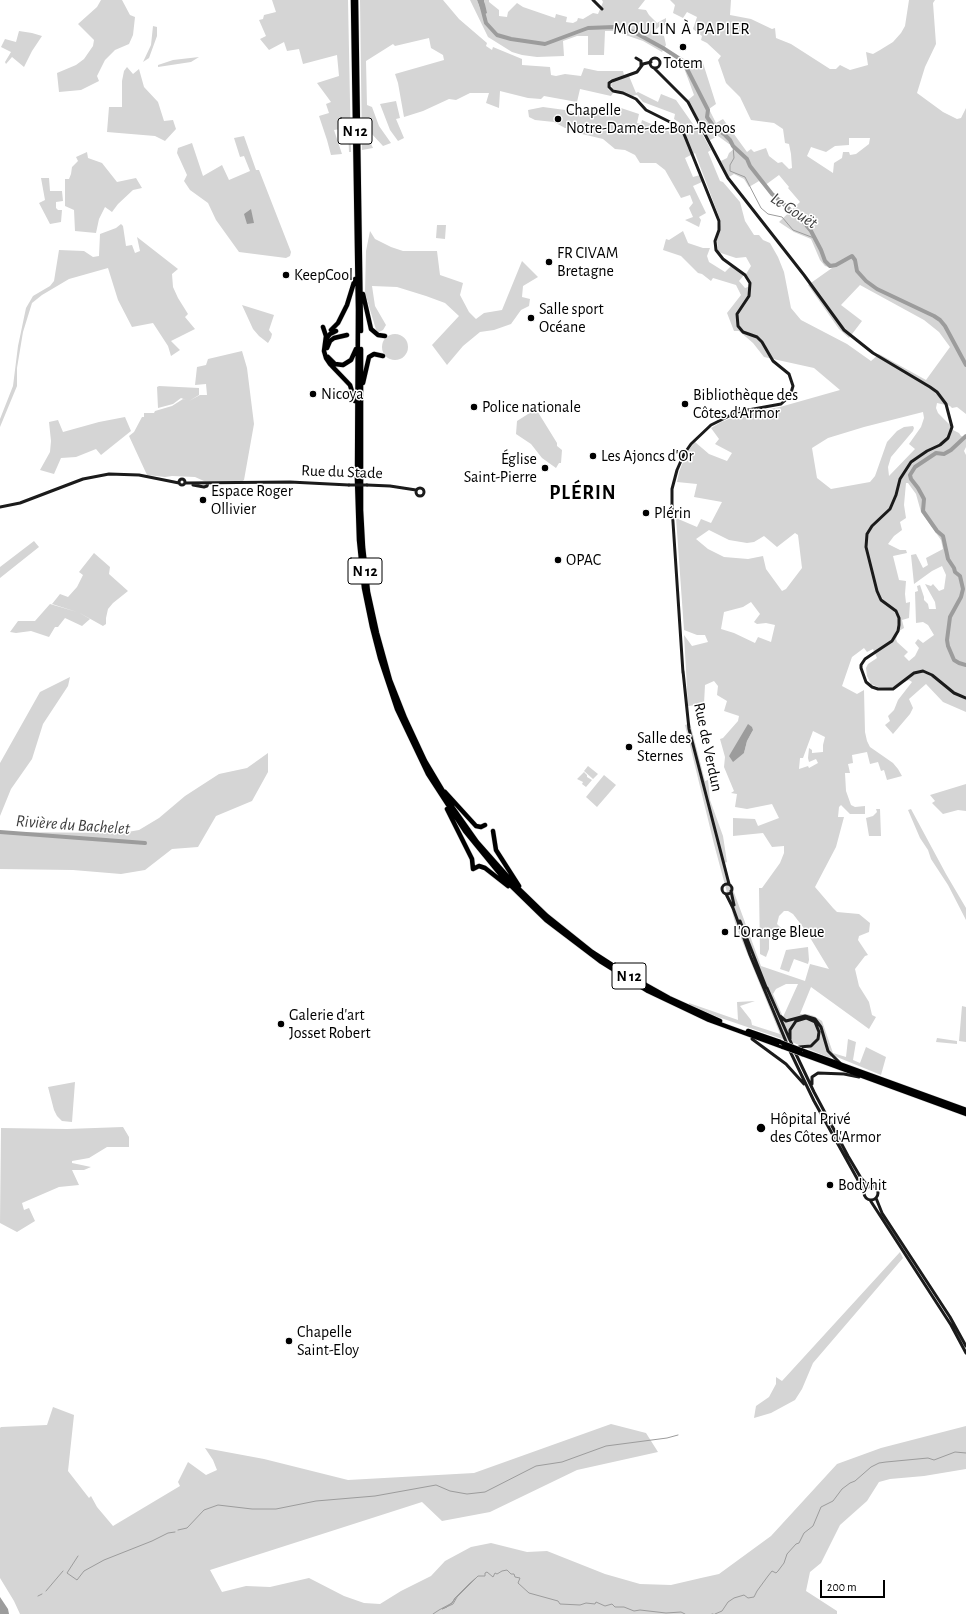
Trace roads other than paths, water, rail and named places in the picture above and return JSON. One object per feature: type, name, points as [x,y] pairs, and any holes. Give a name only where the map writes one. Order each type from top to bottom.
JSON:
[{"type":"highway","name":"N 12","points":[[353,0],[355,20]]},
{"type":"highway","name":"N 12","points":[[356,0],[355,20],[359,254],[357,419],[359,535],[363,581],[381,664],[400,716],[420,758],[443,798],[481,852],[526,901],[571,941],[622,976],[671,1003],[739,1031],[842,1064],[966,1110]]},
{"type":"highway","name":"N 12","points":[[359,272],[361,510],[363,554],[371,609],[385,665],[399,704],[416,742],[437,782],[477,842],[524,895],[547,916],[578,942],[641,984],[709,1016],[781,1045],[791,1045],[966,1114]]},
{"type":"highway","points":[[331,330],[338,323],[347,305],[359,272]]},
{"type":"highway","points":[[359,272],[371,329],[378,335],[385,336]]},
{"type":"highway","points":[[323,327],[327,338]]},
{"type":"highway","points":[[336,331],[330,334],[327,338],[324,351],[330,364],[352,389],[355,396],[357,419]]},
{"type":"highway","points":[[347,335],[336,336],[328,343],[326,348],[327,355],[332,362],[340,365],[349,362],[354,356],[358,343]]},
{"type":"highway","points":[[361,395],[369,357],[374,354],[383,356]]},
{"type":"highway","points":[[437,782],[476,826],[480,827],[485,825]]},
{"type":"highway","points":[[443,798],[472,859],[473,869],[480,866],[485,868],[526,901]]},
{"type":"highway","points":[[493,831],[496,850],[524,895]]},
{"type":"highway","points":[[739,1031],[752,1039]]},
{"type":"main road","points":[[593,0],[602,9]]},
{"type":"main road","points":[[636,58],[641,61],[643,65],[659,67]]},
{"type":"main road","points":[[652,65],[654,59],[658,59],[660,62],[660,75]]},
{"type":"main road","name":"Rue de Verdun","points":[[643,65],[636,72],[610,82],[609,88],[636,99],[646,110],[676,124],[684,134],[719,221],[719,230],[715,242],[716,250],[723,259],[745,274],[750,283],[749,296],[737,314],[738,326],[743,332],[754,336],[762,342],[774,361],[787,372],[792,379],[792,391],[788,400],[777,405],[737,412],[715,422],[698,436],[684,454],[675,476],[672,495],[683,673],[689,729],[729,884]]},
{"type":"main road","points":[[652,65],[660,75],[688,102],[728,178],[804,275],[847,333],[873,353],[930,386],[946,404],[952,427],[948,438],[911,462],[900,479],[894,502],[884,516],[872,526],[867,534],[866,547],[877,591],[881,600],[896,611],[899,618],[899,625],[898,631],[892,641],[865,659],[861,664],[861,668],[866,682],[872,687],[878,689],[893,689],[914,673],[923,671],[932,675],[954,693],[966,698]]},
{"type":"main road","name":"Rue du Stade","points":[[0,506],[20,503],[98,475],[119,473],[169,481],[180,482],[182,479],[187,482],[207,485],[290,482],[390,486],[416,490]]},
{"type":"main road","points":[[187,482],[207,485]]},
{"type":"main road","name":"Rue de Verdun","points":[[724,885],[725,872]]},
{"type":"main road","points":[[814,1101],[790,1052],[757,973],[733,908],[726,894],[722,890],[724,885],[729,884],[732,888],[731,891],[734,905],[766,988],[814,1092],[864,1184],[877,1190],[876,1198],[882,1214],[950,1317],[966,1346]]},
{"type":"main road","points":[[726,894],[731,891]]},
{"type":"main road","points":[[757,973],[764,987],[766,988]]},
{"type":"main road","points":[[777,1012],[782,1019],[786,1021],[805,1016],[815,1019],[821,1027],[828,1051],[842,1064]]},
{"type":"main road","points":[[791,1045],[790,1030],[794,1022],[803,1018],[812,1020],[819,1029],[818,1040],[811,1046],[801,1050]]},
{"type":"main road","points":[[752,1039],[776,1055],[799,1077],[864,1191],[865,1197],[870,1200],[951,1325],[966,1353]]},
{"type":"main road","name":"N 12","points":[[814,1092],[812,1077],[818,1073],[850,1075],[885,1083]]},
{"type":"main road","points":[[864,1191],[869,1187]]},
{"type":"main road","points":[[870,1200],[876,1198]]},
{"type":"waterway","name":"Le Gouët","points":[[480,0],[486,23],[497,35],[511,39],[545,44],[588,28],[614,27],[634,32],[683,61],[708,110],[707,117],[714,127],[725,135],[733,146],[747,159],[750,166],[772,194],[802,220],[811,231],[825,261],[830,266],[836,265],[852,256],[855,260],[857,271],[866,281],[877,289],[940,320],[945,326],[966,365]]},
{"type":"waterway","name":"Le Gouët","points":[[733,146],[734,158],[730,165],[730,171],[745,177],[761,208],[768,214],[782,217],[793,230],[814,238]]},
{"type":"waterway","name":"Le Gouët","points":[[966,436],[951,450],[944,454],[936,453],[915,467],[910,475],[924,499],[923,511],[937,531],[943,536],[948,559],[955,572],[960,576],[963,589],[961,597],[950,617],[947,640],[954,660],[966,665]]},
{"type":"waterway","name":"Rivière du Bachelet","points":[[0,832],[145,843]]},
{"type":"waterway","points":[[178,1530],[187,1528],[204,1510],[218,1505],[252,1509],[276,1509],[316,1501],[375,1496],[436,1485],[450,1491],[467,1494],[485,1492],[536,1466],[562,1462],[606,1446],[667,1438],[678,1435]]},
{"type":"waterway","points":[[715,1614],[722,1611],[728,1602],[734,1598],[744,1595],[748,1598],[754,1597],[772,1571],[776,1573],[778,1571],[784,1563],[787,1554],[796,1544],[799,1543],[804,1533],[813,1526],[821,1507],[833,1501],[842,1489],[855,1481],[871,1467],[879,1463],[928,1458],[934,1460],[955,1452],[966,1453]]},
{"type":"waterway","points":[[78,1556],[67,1573],[77,1580],[84,1571],[104,1560],[168,1533],[175,1532]]},
{"type":"waterway","points":[[433,1614],[452,1603],[456,1597],[469,1584],[476,1578],[455,1598],[452,1603],[442,1609],[453,1604],[457,1597],[478,1576],[485,1576],[485,1573],[487,1572],[493,1577],[495,1573],[497,1574],[507,1570],[511,1574],[514,1574],[515,1577],[520,1578],[518,1583],[529,1593],[558,1601],[560,1604],[580,1605],[586,1603],[595,1604],[596,1602],[605,1606],[612,1604],[615,1607],[624,1607],[634,1611],[640,1610],[666,1613],[681,1612],[685,1614]]},
{"type":"waterway","points":[[46,1591],[63,1571]]},
{"type":"waterway","points":[[38,1596],[42,1594]]},
{"type":"place","name":"Totem","points":[[683,47]]},
{"type":"place","name":"Chapelle Notre-Dame-de-Bon-Repos","points":[[558,119]]},
{"type":"place","name":"FR CIVAM Bretagne","points":[[549,262]]},
{"type":"place","name":"KeepCool","points":[[286,275]]},
{"type":"place","name":"Salle sport Océane","points":[[531,318]]},
{"type":"place","name":"Nicoya","points":[[313,394]]},
{"type":"place","name":"Bibliothèque des Côtes d'Armor","points":[[685,404]]},
{"type":"place","name":"Police nationale","points":[[474,407]]},
{"type":"place","name":"Les Ajoncs d'Or","points":[[593,456]]},
{"type":"place","name":"Église Saint-Pierre","points":[[545,468]]},
{"type":"place","name":"Espace Roger Ollivier","points":[[203,500]]},
{"type":"place","name":"Plérin","points":[[646,513]]},
{"type":"place","name":"OPAC","points":[[558,560]]},
{"type":"place","name":"Salle des Sternes","points":[[629,747]]},
{"type":"place","name":"L'Orange Bleue","points":[[725,932]]},
{"type":"place","name":"Galerie d'art Josset Robert","points":[[281,1024]]},
{"type":"place","name":"Hôpital Privé des Côtes d'Armor","points":[[761,1128]]},
{"type":"place","name":"Bodyhit","points":[[830,1185]]},
{"type":"place","name":"Chapelle Saint-Eloy","points":[[289,1341]]},
{"type":"district","name":"MOULIN À PAPIER","points":[[682,29]]},
{"type":"district","name":"PLÉRIN","points":[[583,493]]}]
